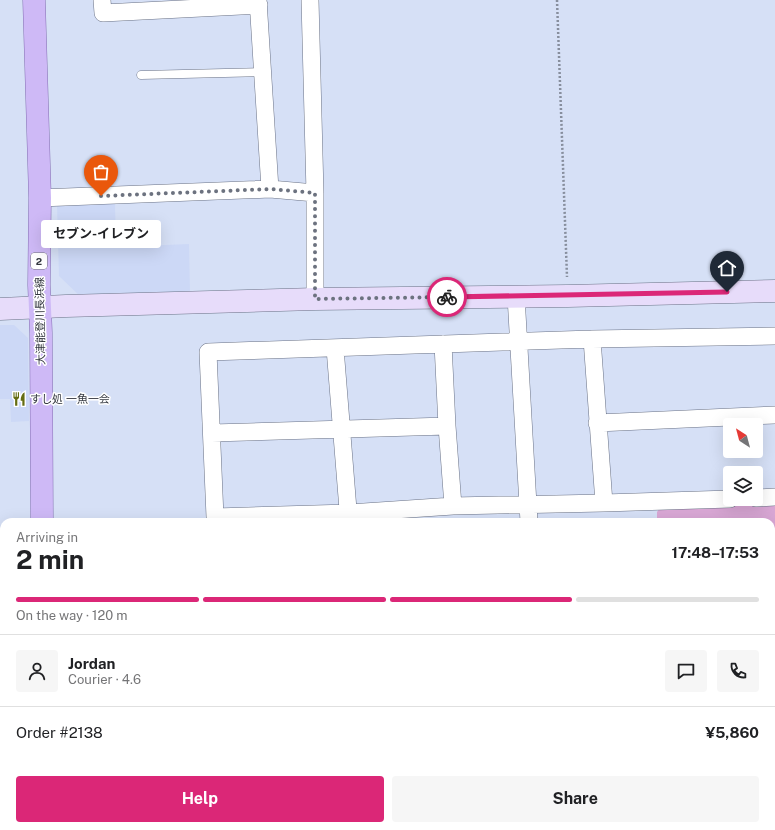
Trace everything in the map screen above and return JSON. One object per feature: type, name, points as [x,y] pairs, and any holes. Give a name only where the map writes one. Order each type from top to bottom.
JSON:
[{"type":"main road","name":"大津能登川長浜線","points":[[34,0],[40,198],[39,285],[42,518]]},
{"type":"street","points":[[102,0],[103,13],[258,3],[270,189]]},
{"type":"street","points":[[310,0],[315,193],[315,299]]},
{"type":"street","points":[[40,198],[270,189],[315,193]]},
{"type":"street","points":[[0,310],[40,307],[315,299],[568,296],[775,291]]},
{"type":"street","points":[[516,296],[529,518]]},
{"type":"street","points":[[723,498],[604,503],[454,506],[349,517],[215,517],[208,352],[592,339],[775,336]]},
{"type":"street","points":[[592,339],[604,503]]},
{"type":"street","points":[[443,344],[447,426],[454,506]]},
{"type":"street","points":[[335,348],[349,517]]},
{"type":"street","points":[[597,423],[775,414]]},
{"type":"street","points":[[212,433],[447,426]]},
{"type":"street","points":[[763,498],[775,497]]},
{"type":"lane","points":[[141,75],[263,72]]},
{"type":"path","points":[[557,0],[568,296]]},
{"type":"shaded area","points":[[115,203],[116,247],[189,244],[190,292],[81,297],[59,276],[57,205]]},
{"type":"shaded area","points":[[0,325],[14,325],[28,338],[29,421],[11,422],[10,399],[0,399]]},
{"type":"shaded area","points":[[763,504],[775,504],[775,518],[657,518],[657,512],[660,508],[763,506]]},
{"type":"way so far","points":[[101,196],[270,189],[315,193],[315,299],[447,297]]},
{"type":"place","name":"セブン-イレブン","points":[[101,196]]},
{"type":"place","name":"すし処 一魚一会","points":[[19,399]]},
{"type":"route","points":[[447,297],[727,292]]}]
